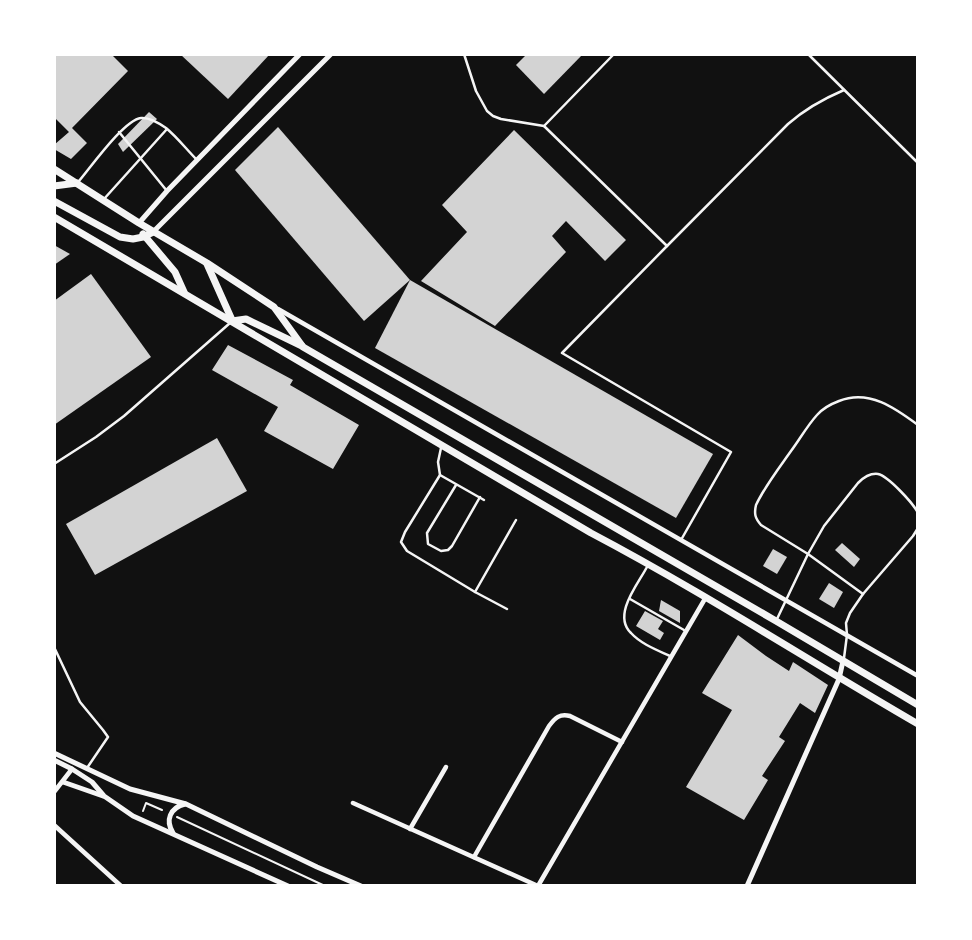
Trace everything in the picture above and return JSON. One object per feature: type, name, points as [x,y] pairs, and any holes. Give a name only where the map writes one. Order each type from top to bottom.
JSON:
[{"type":"main road","points":[[54,169],[274,307],[303,347]]},
{"type":"main road","points":[[54,186],[78,183]]},
{"type":"main road","points":[[54,201],[120,237],[133,239],[153,232]]},
{"type":"main road","points":[[54,217],[918,723]]},
{"type":"main road","points":[[139,223],[144,237],[175,272],[185,293]]},
{"type":"main road","points":[[207,263],[232,321]]},
{"type":"main road","points":[[232,321],[246,319],[303,347],[918,705]]},
{"type":"street","points":[[139,223],[300,54]]},
{"type":"street","points":[[153,232],[331,54]]},
{"type":"street","points":[[274,307],[918,676]]},
{"type":"street","points":[[353,803],[538,886],[706,597]]},
{"type":"street","points":[[747,886],[839,678],[843,661]]},
{"type":"street","points":[[474,857],[549,726],[558,716],[570,716],[621,742]]},
{"type":"street","points":[[54,753],[92,782],[104,796],[134,816],[276,884],[288,886]]},
{"type":"street","points":[[54,760],[75,768],[87,768],[130,789],[186,804],[361,886]]},
{"type":"street","points":[[410,829],[446,767]]},
{"type":"street","points":[[54,792],[75,768]]},
{"type":"street","points":[[62,782],[104,796]]},
{"type":"street","points":[[173,833],[169,824],[171,814],[177,807],[186,804]]},
{"type":"street","points":[[54,825],[121,886]]},
{"type":"lane","points":[[464,54],[476,91],[487,111],[502,119],[544,126],[667,246]]},
{"type":"lane","points":[[544,126],[614,54]]},
{"type":"lane","points":[[807,54],[918,163]]},
{"type":"lane","points":[[681,540],[731,452],[562,353],[788,124],[816,103],[844,90]]},
{"type":"lane","points":[[78,183],[119,132],[141,118],[154,120],[167,129],[197,160]]},
{"type":"lane","points":[[104,200],[167,129]]},
{"type":"lane","points":[[119,132],[167,191]]},
{"type":"lane","points":[[54,464],[124,416],[232,321]]},
{"type":"lane","points":[[863,594],[808,554],[761,525],[754,513],[760,497],[818,413],[829,405],[856,396],[869,398],[898,411],[918,425]]},
{"type":"lane","points":[[442,445],[440,475],[405,532],[402,545],[417,557],[507,609]]},
{"type":"lane","points":[[776,621],[824,526],[864,477],[879,474],[912,504],[918,513]]},
{"type":"lane","points":[[440,475],[484,500]]},
{"type":"lane","points":[[456,485],[427,533],[428,544],[435,548],[441,551],[452,546],[480,497]]},
{"type":"lane","points":[[475,592],[516,520]]},
{"type":"lane","points":[[843,661],[848,618],[863,594],[918,528]]},
{"type":"lane","points":[[649,564],[630,599],[624,618],[625,626],[641,641],[671,657]]},
{"type":"lane","points":[[630,599],[686,631]]},
{"type":"lane","points":[[54,647],[80,702],[108,737],[87,768]]},
{"type":"path","points":[[143,812],[146,803],[325,886]]},
{"type":"building","points":[[54,54],[111,54],[128,71],[72,128],[87,143],[71,159],[54,149],[54,145],[69,132],[54,117]]},
{"type":"building","points":[[180,54],[270,54],[228,99]]},
{"type":"building","points":[[527,54],[583,54],[544,94],[516,65]]},
{"type":"building","points":[[149,112],[157,119],[123,152],[118,144]]},
{"type":"building","points":[[278,127],[410,280],[364,321],[235,170]]},
{"type":"building","points":[[514,130],[626,240],[605,261],[566,221],[552,236],[566,252],[495,326],[421,281],[467,232],[442,205]]},
{"type":"building","points":[[54,245],[70,254],[54,265]]},
{"type":"building","points":[[91,274],[151,357],[54,425],[54,301]]},
{"type":"building","points":[[410,280],[713,454],[676,518],[375,348]]},
{"type":"building","points":[[228,345],[293,380],[290,385],[359,425],[333,469],[264,431],[278,407],[212,370]]},
{"type":"building","points":[[217,438],[247,491],[95,575],[66,524]]},
{"type":"building","points":[[842,543],[860,559],[854,567],[835,550]]},
{"type":"building","points":[[773,549],[787,557],[777,574],[763,566]]},
{"type":"building","points":[[829,583],[843,592],[834,608],[819,599]]},
{"type":"building","points":[[661,600],[680,611],[680,623],[659,611]]},
{"type":"building","points":[[645,611],[663,621],[658,629],[664,633],[660,640],[636,626]]},
{"type":"building","points":[[738,635],[789,671],[793,662],[828,685],[815,713],[800,703],[779,737],[785,741],[762,776],[768,780],[744,820],[686,787],[732,710],[702,693]]}]
